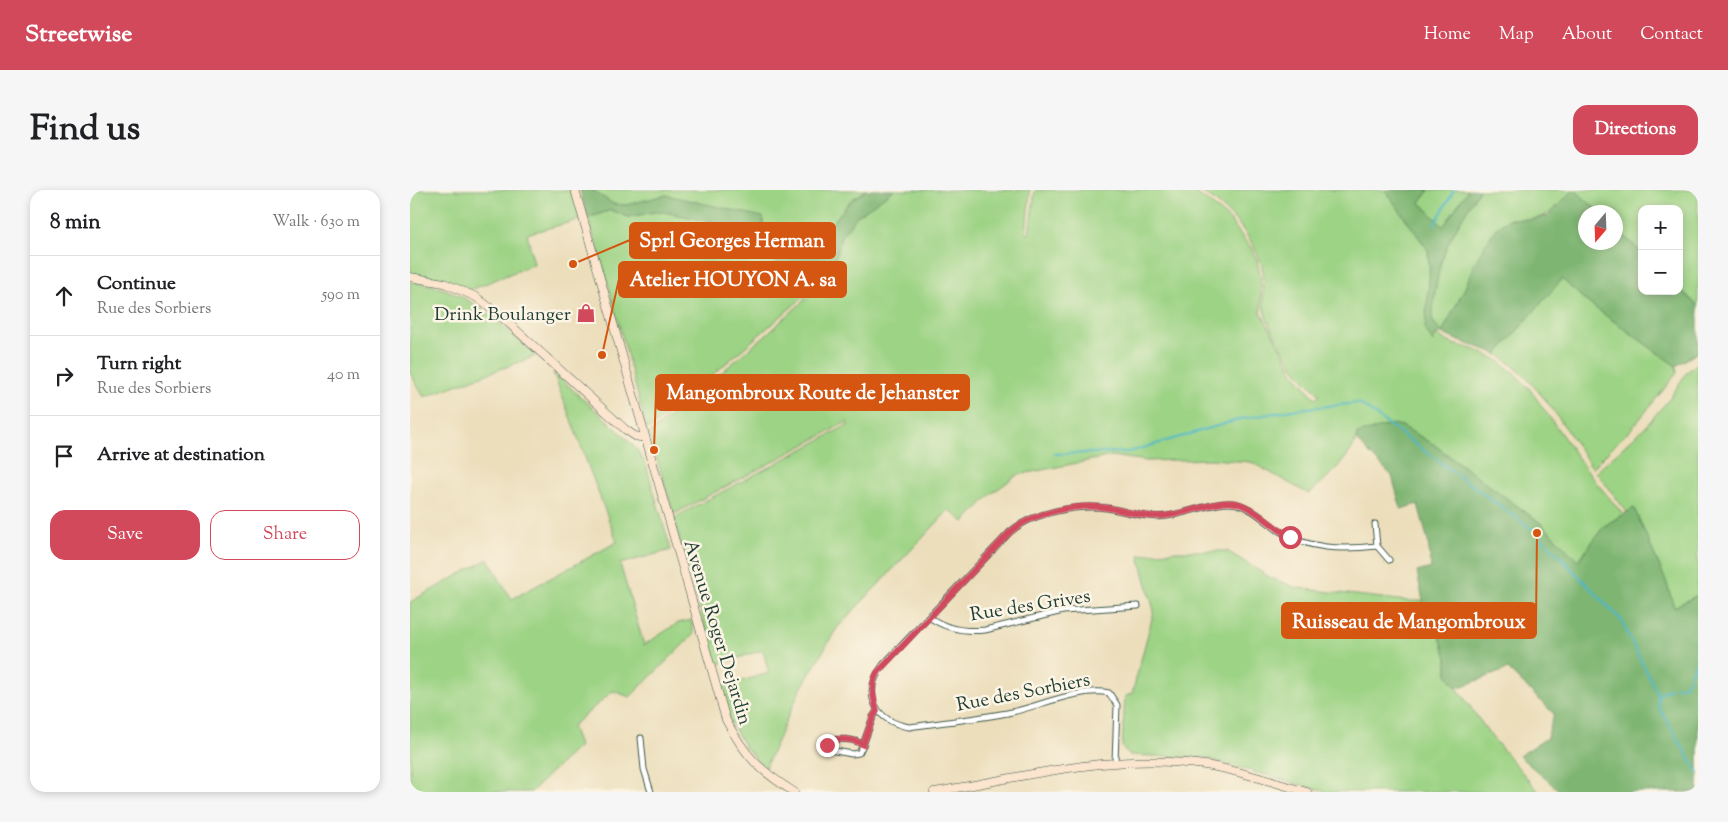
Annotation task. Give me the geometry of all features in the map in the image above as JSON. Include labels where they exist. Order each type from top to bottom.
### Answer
[{"type":"main road","name":"Avenue Roger Dejardin","points":[[576,190],[726,720],[736,739],[762,771],[794,792]]},
{"type":"main road","points":[[410,277],[444,283],[476,297],[498,314],[626,430],[635,436],[645,438]]},
{"type":"main road","points":[[934,792],[1069,767],[1115,762],[1162,762],[1218,768],[1307,792]]},
{"type":"street","points":[[863,745],[858,741],[839,739],[829,740],[827,745],[830,750],[852,754],[858,753],[863,745],[877,711],[872,693],[877,673],[1016,526],[1036,517],[1074,508],[1106,508],[1151,517],[1167,516],[1220,504],[1235,503],[1244,506],[1280,532],[1319,547],[1377,546]]},
{"type":"street","points":[[1375,524],[1377,546],[1389,560]]},
{"type":"street","name":"Rue des Grives","points":[[929,617],[940,624],[974,631],[1063,611],[1138,606]]},
{"type":"street","name":"Rue des Sorbiers","points":[[877,711],[896,724],[909,726],[1012,712],[1100,691],[1109,693],[1117,705],[1115,762]]},
{"type":"street","points":[[641,738],[644,769],[651,792]]},
{"type":"green space","points":[[410,190],[573,190],[582,219],[527,234],[534,264],[470,290],[443,279],[410,274]]},
{"type":"green space","points":[[580,190],[592,190],[613,204],[626,205],[666,195],[763,217],[764,230],[787,252],[809,252],[851,200],[867,190],[894,190],[857,216],[841,236],[832,273],[784,266],[755,250],[741,234],[739,228],[660,211],[628,217],[611,210],[588,218]]},
{"type":"green space","points":[[592,190],[867,190],[851,200],[809,252],[787,252],[764,230],[666,195],[626,205],[613,204]]},
{"type":"green space","points":[[894,190],[1030,190],[1026,234],[1029,234],[1035,190],[1189,190],[1205,199],[1229,219],[1251,248],[1261,277],[1261,313],[1295,375],[1315,398],[1320,395],[1296,370],[1269,323],[1263,304],[1263,271],[1254,247],[1229,213],[1208,196],[1197,190],[1385,190],[1428,250],[1433,341],[1436,335],[1453,344],[1473,349],[1496,359],[1514,373],[1529,388],[1590,475],[1623,514],[1604,526],[1578,562],[1543,525],[1433,444],[1402,426],[1357,434],[1356,442],[1346,458],[1309,494],[1251,462],[1210,459],[1147,461],[1112,456],[1017,475],[991,494],[964,522],[949,510],[837,628],[800,690],[765,768],[745,747],[729,719],[721,687],[769,673],[763,650],[716,665],[674,520],[677,516],[848,425],[847,422],[674,514],[649,434],[769,332],[831,276],[841,236],[858,214]]},
{"type":"green space","points":[[1385,190],[1429,190],[1420,202],[1443,227],[1468,190],[1479,190],[1444,252],[1436,283],[1432,320],[1442,333],[1436,335],[1433,342],[1425,329],[1430,267],[1428,250]]},
{"type":"green space","points":[[1429,190],[1468,190],[1443,227],[1420,202]]},
{"type":"green space","points":[[1479,190],[1573,190],[1558,206],[1546,215],[1532,219],[1509,219],[1474,264],[1466,286],[1442,333],[1432,320],[1436,283],[1441,262],[1453,234]]},
{"type":"green space","points":[[1573,190],[1591,205],[1578,205],[1578,250],[1623,250],[1623,235],[1638,249],[1638,295],[1683,295],[1683,292],[1698,306],[1698,352],[1676,366],[1587,302],[1562,279],[1497,354],[1442,333],[1466,286],[1474,264],[1495,229],[1509,219],[1532,220],[1548,216]]},
{"type":"green space","points":[[1575,190],[1698,190],[1698,306],[1683,292],[1683,205],[1638,205],[1638,249],[1623,235],[1623,205],[1591,205]]},
{"type":"green space","points":[[611,210],[628,217],[660,211],[739,228],[741,234],[784,266],[826,272],[823,280],[652,427],[647,429],[601,258],[588,218]]},
{"type":"green space","points":[[1562,279],[1587,302],[1676,366],[1677,373],[1634,426],[1592,468],[1561,421],[1538,391],[1512,364],[1497,354]]},
{"type":"green space","points":[[410,282],[447,290],[479,307],[536,356],[424,397],[410,373]]},
{"type":"green space","points":[[1698,363],[1698,595],[1674,607],[1666,581],[1634,508],[1627,512],[1596,472],[1646,426],[1670,398],[1687,372]]},
{"type":"green space","points":[[553,372],[623,435],[637,450],[646,465],[671,550],[620,564],[644,645],[678,623],[691,620],[694,634],[630,697],[613,691],[572,726],[579,746],[531,792],[410,792],[410,602],[488,559],[512,599],[617,542]]},
{"type":"green space","points":[[1393,424],[1402,426],[1433,444],[1543,525],[1578,561],[1604,526],[1634,508],[1666,581],[1674,607],[1698,595],[1698,792],[1561,792],[1519,756],[1547,738],[1554,714],[1508,669],[1457,688],[1447,674],[1447,658],[1434,619],[1423,601],[1417,572],[1431,568],[1428,541],[1418,504],[1401,509],[1392,476],[1357,441],[1357,434]]},
{"type":"green space","points":[[1176,551],[1227,551],[1271,578],[1297,588],[1407,601],[1423,601],[1434,619],[1447,658],[1447,674],[1491,736],[1539,792],[1326,792],[1205,758],[1129,755],[1122,747],[1125,696],[1132,694],[1154,611],[1139,555]]},
{"type":"waterway","points":[[1435,224],[1454,190]]},
{"type":"waterway","points":[[1055,454],[1129,452],[1241,419],[1298,409],[1359,403],[1537,533],[1621,620],[1658,695],[1658,706],[1698,773]]},
{"type":"waterway","points":[[1676,687],[1685,685],[1698,658]]},
{"type":"waterway","points":[[1658,695],[1671,688]]},
{"type":"place","name":"Sprl Georges Herman","points":[[573,264]]},
{"type":"place","name":"Drink Boulanger","points":[[586,313]]},
{"type":"place","name":"Atelier HOUYON A. sa","points":[[602,355]]},
{"type":"place","name":"Mangombroux Route de Jehanster","points":[[654,450]]},
{"type":"place","name":"Ruisseau de Mangombroux","points":[[1537,533]]},
{"type":"route","points":[[827,745],[829,740],[839,739],[858,741],[863,745],[877,711],[872,693],[877,673],[1010,532],[1016,526],[1028,520],[1074,508],[1106,508],[1151,517],[1167,516],[1220,504],[1235,503],[1244,506],[1290,537]]}]
